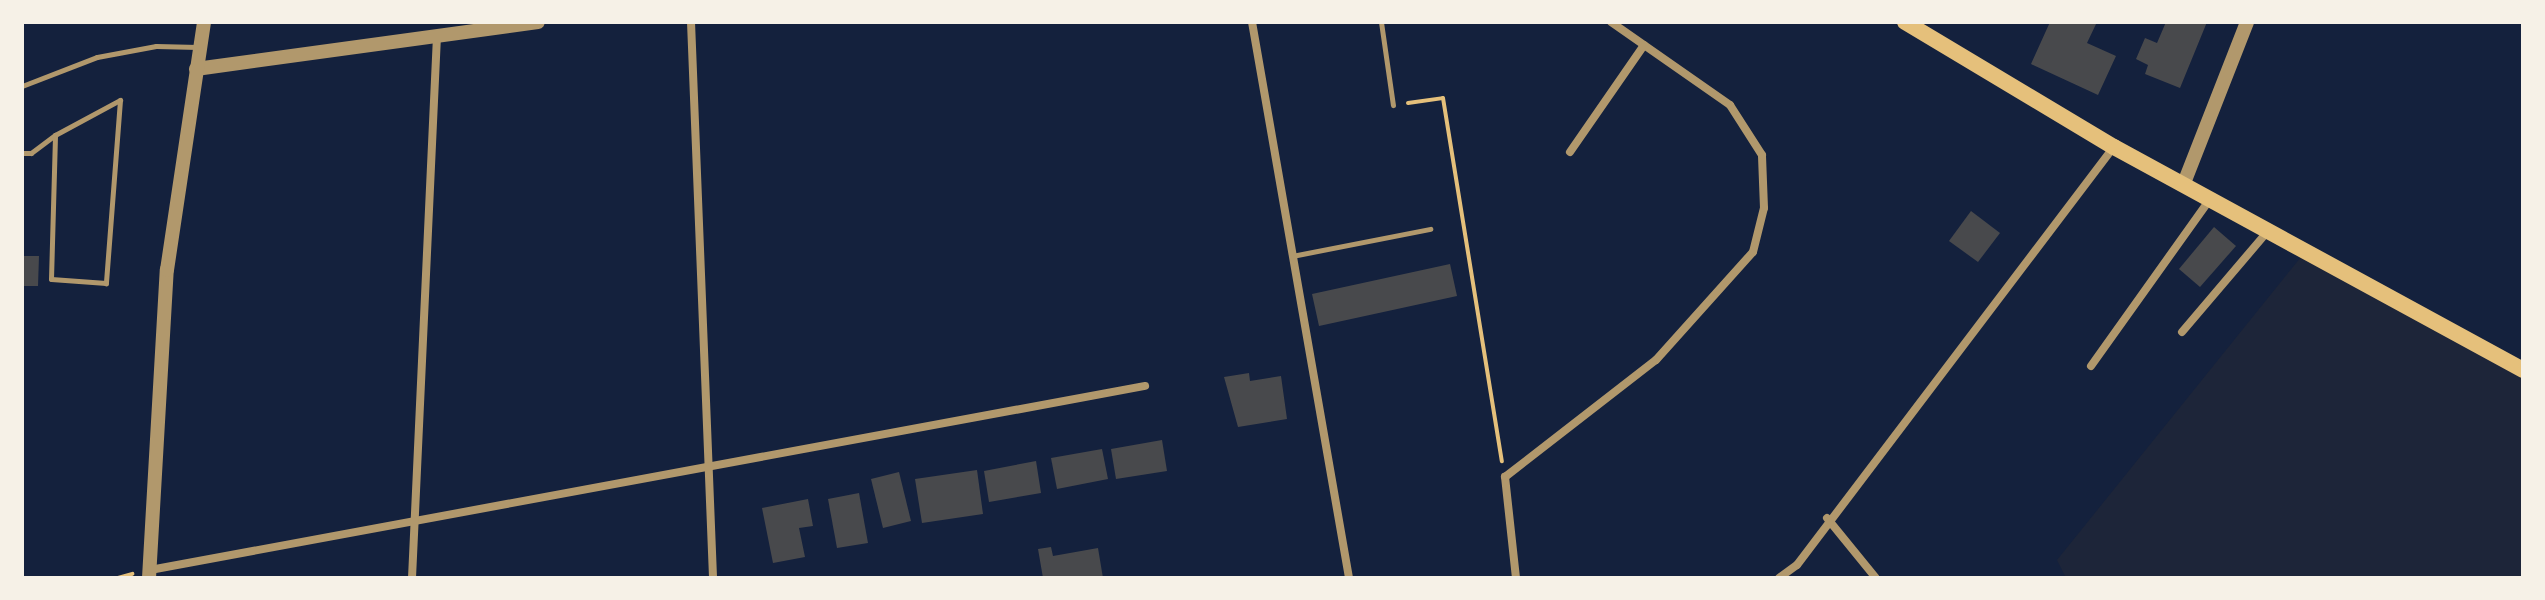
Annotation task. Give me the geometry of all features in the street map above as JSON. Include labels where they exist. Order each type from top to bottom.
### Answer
[{"type":"main road","points":[[1905,22],[2114,147],[2523,370]]},
{"type":"street","points":[[204,22],[167,270],[150,574],[1145,386]]},
{"type":"street","points":[[196,69],[438,32],[538,22]]},
{"type":"street","points":[[691,22],[713,578]]},
{"type":"street","points":[[1252,22],[1349,578]]},
{"type":"street","points":[[1516,578],[1505,477],[1656,360],[1753,252],[1764,208],[1762,155],[1730,105],[1611,22]]},
{"type":"street","points":[[2184,183],[2242,25]]},
{"type":"street","points":[[412,578],[438,32]]},
{"type":"street","points":[[1570,152],[1644,45]]},
{"type":"street","points":[[1779,578],[1797,565],[1827,518],[2114,147]]},
{"type":"street","points":[[2091,366],[2210,199]]},
{"type":"street","points":[[2182,332],[2267,232]]},
{"type":"street","points":[[1827,518],[1876,578]]},
{"type":"lane","points":[[1381,22],[1393,105]]},
{"type":"lane","points":[[22,86],[97,57],[156,46],[199,48]]},
{"type":"lane","points":[[22,153],[55,135],[120,100],[106,283],[51,279],[55,135]]},
{"type":"lane","points":[[1291,256],[1430,229]]},
{"type":"path","points":[[1393,105],[1443,98],[1505,477]]},
{"type":"shaded area","points":[[2305,252],[2523,370],[2523,578],[2066,578],[2057,560]]},
{"type":"building","points":[[2050,22],[2097,22],[2087,43],[2116,56],[2098,95],[2031,64]]},
{"type":"building","points":[[2166,22],[2207,22],[2180,88],[2145,74],[2148,65],[2136,59],[2145,38],[2157,43]]},
{"type":"building","points":[[1971,211],[2000,233],[1978,262],[1949,241]]},
{"type":"building","points":[[2214,227],[2236,246],[2200,287],[2179,269]]},
{"type":"building","points":[[22,256],[39,256],[38,286],[22,286]]},
{"type":"building","points":[[1450,264],[1457,296],[1319,326],[1312,294]]},
{"type":"building","points":[[1249,373],[1250,381],[1281,376],[1287,419],[1238,427],[1224,377]]},
{"type":"building","points":[[1162,440],[1167,471],[1116,479],[1111,449]]},
{"type":"building","points":[[1102,449],[1108,479],[1057,489],[1051,458]]},
{"type":"building","points":[[1036,461],[1041,493],[989,502],[984,471]]},
{"type":"building","points":[[977,470],[983,514],[922,523],[915,479]]},
{"type":"building","points":[[899,472],[911,521],[883,528],[871,479]]},
{"type":"building","points":[[859,493],[868,543],[837,548],[828,499]]},
{"type":"building","points":[[808,499],[813,526],[799,528],[805,557],[773,563],[762,508]]},
{"type":"building","points":[[1051,547],[1053,556],[1098,548],[1103,578],[1043,578],[1038,549]]}]
